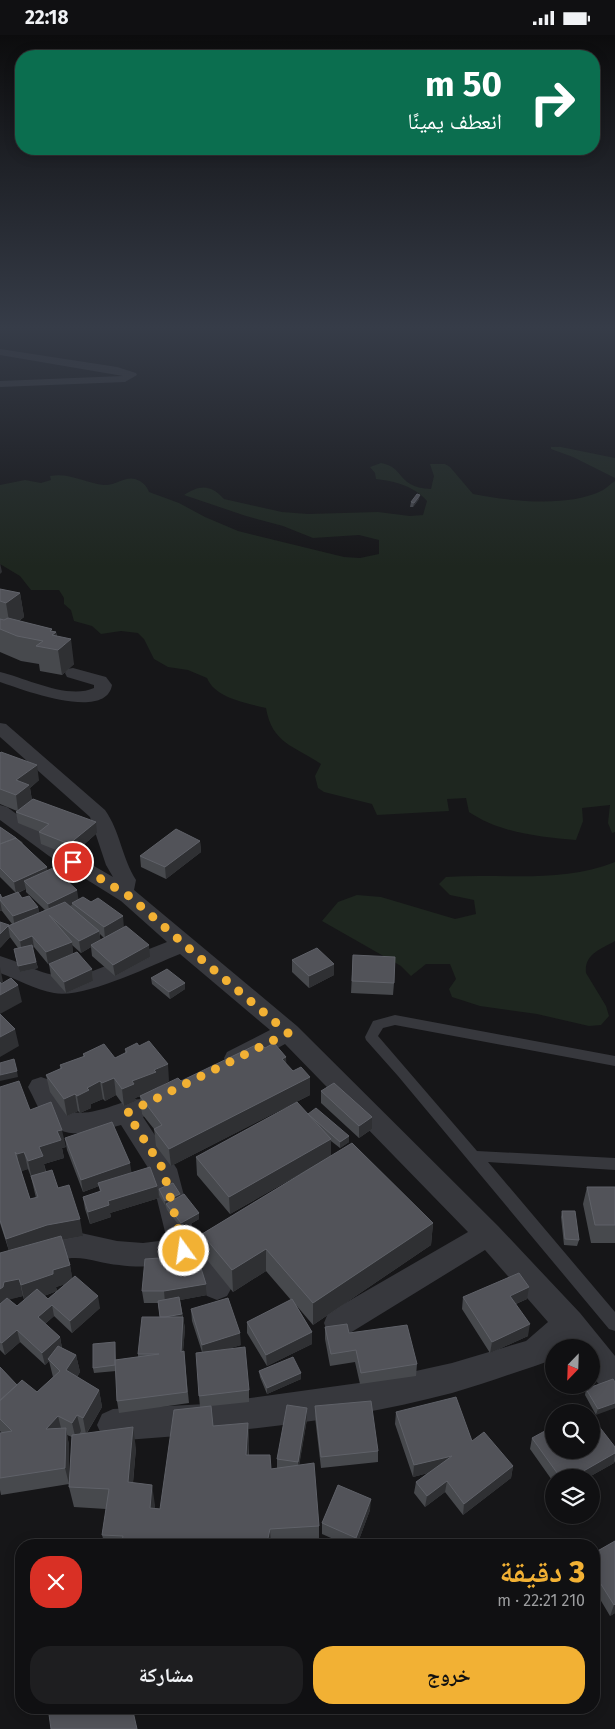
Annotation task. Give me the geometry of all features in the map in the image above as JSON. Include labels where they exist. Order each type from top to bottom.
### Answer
[{"type":"street","points":[[0,677],[74,698],[92,697],[102,691],[103,685],[100,681],[73,673]]},
{"type":"street","points":[[0,728],[98,814],[103,823],[116,865],[125,881],[123,891]]},
{"type":"street","points":[[0,811],[56,852],[123,891],[288,1033],[488,1234],[582,1339]]},
{"type":"street","points":[[0,963],[54,985],[69,986],[84,983],[184,944]]},
{"type":"street","points":[[218,1067],[288,1033]]},
{"type":"street","points":[[41,1087],[59,1117],[70,1122],[94,1122],[127,1113],[159,1096]]},
{"type":"street","points":[[127,1113],[163,1169],[184,1251],[217,1287]]},
{"type":"street","points":[[339,1323],[488,1234]]},
{"type":"street","points":[[12,1261],[57,1247],[81,1245],[109,1252],[143,1255],[184,1251]]},
{"type":"street","points":[[113,1425],[206,1419],[366,1397],[452,1379],[535,1352],[569,1323]]},
{"type":"street","points":[[600,1361],[615,1379]]},
{"type":"lane","points":[[615,1061],[395,1020],[378,1025],[371,1037],[404,1071],[615,1325]]},
{"type":"lane","points":[[474,1156],[615,1164]]},
{"type":"shaded area","points":[[551,447],[561,447],[615,458],[615,478],[573,457],[551,449]]},
{"type":"shaded area","points":[[381,463],[389,465],[412,485],[431,489],[434,476],[430,464],[445,464],[450,467],[473,494],[521,501],[557,501],[589,496],[603,490],[615,481],[615,832],[612,833],[608,823],[610,805],[582,808],[583,821],[576,840],[521,833],[494,825],[469,812],[466,798],[447,799],[449,811],[377,815],[372,804],[324,792],[318,788],[315,776],[321,764],[279,737],[273,729],[266,708],[232,699],[211,685],[207,678],[188,670],[168,667],[154,659],[144,639],[138,633],[121,631],[101,634],[92,626],[74,621],[71,610],[64,604],[64,598],[59,590],[31,590],[20,576],[0,564],[0,485],[25,480],[41,483],[51,480],[50,476],[57,475],[104,485],[131,478],[144,484],[149,492],[179,503],[205,517],[238,531],[344,557],[360,558],[379,554],[379,540],[359,535],[313,538],[283,526],[246,516],[184,495],[195,489],[205,488],[214,491],[224,499],[282,512],[308,514],[378,512],[410,516],[423,515],[427,501],[422,496],[404,485],[376,479],[375,473],[370,467]]},
{"type":"shaded area","points":[[615,862],[615,941],[594,953],[586,966],[586,973],[606,1006],[609,1016],[601,1025],[589,1026],[537,1014],[480,1006],[452,997],[449,989],[456,979],[450,964],[426,964],[411,976],[401,966],[322,921],[338,902],[357,895],[381,897],[455,919],[476,914],[474,900],[450,895],[439,884],[446,877],[552,875],[594,869]]},
{"type":"building","points":[[417,494],[420,495],[414,503],[411,502]]},
{"type":"building","points":[[0,589],[20,593],[6,603],[0,601]]},
{"type":"building","points":[[8,618],[52,629],[50,631],[56,632],[52,635],[71,639],[58,650],[36,646],[43,641],[17,636],[0,629],[0,619]]},
{"type":"building","points":[[1,752],[37,765],[16,780],[29,785],[16,795],[0,789]]},
{"type":"building","points":[[33,799],[96,822],[69,844],[39,832],[49,824],[16,812]]},
{"type":"building","points":[[0,827],[16,838],[0,844]]},
{"type":"building","points":[[176,829],[200,841],[165,867],[140,856]]},
{"type":"building","points":[[16,838],[47,867],[14,882],[0,868],[0,844]]},
{"type":"building","points":[[53,868],[77,890],[48,904],[24,881]]},
{"type":"building","points":[[18,892],[22,898],[29,896],[38,907],[13,916],[0,900],[0,894],[2,898]]},
{"type":"building","points":[[83,897],[91,902],[98,898],[123,916],[104,927],[72,903]]},
{"type":"building","points":[[65,902],[99,931],[79,941],[49,915],[72,942],[46,952],[32,936],[20,941],[8,926]]},
{"type":"building","points":[[0,922],[9,925],[0,934]]},
{"type":"building","points":[[126,926],[149,945],[113,965],[91,945]]},
{"type":"building","points":[[32,945],[36,962],[18,966],[14,949]]},
{"type":"building","points":[[317,948],[334,964],[309,976],[292,960]]},
{"type":"building","points":[[77,952],[92,969],[64,982],[49,964]]},
{"type":"building","points":[[353,955],[395,957],[394,983],[352,981]]},
{"type":"building","points":[[167,969],[185,983],[169,992],[151,978]]},
{"type":"building","points":[[11,978],[18,985],[0,995],[0,982],[1,984]]},
{"type":"building","points":[[0,1014],[15,1029],[0,1037]]},
{"type":"building","points":[[149,1041],[168,1064],[154,1070],[156,1072],[132,1081],[134,1084],[122,1089],[114,1078],[102,1083],[100,1081],[87,1088],[89,1090],[77,1096],[75,1094],[64,1099],[46,1075],[62,1068],[60,1065],[85,1056],[83,1054],[104,1044],[115,1058],[127,1052],[125,1049],[137,1043],[139,1046]]},
{"type":"building","points":[[260,1043],[265,1048],[274,1043],[286,1057],[282,1059],[293,1071],[301,1067],[310,1077],[169,1149],[154,1129],[162,1125],[140,1096],[178,1078],[181,1081]]},
{"type":"building","points":[[14,1059],[17,1071],[0,1075],[0,1063]]},
{"type":"building","points":[[19,1081],[30,1110],[51,1102],[62,1130],[57,1131],[61,1140],[39,1147],[43,1156],[28,1161],[24,1152],[17,1154],[15,1152],[30,1199],[38,1197],[31,1176],[52,1170],[58,1188],[69,1185],[80,1219],[47,1225],[6,1239],[0,1220],[0,1087]]},
{"type":"building","points":[[334,1083],[372,1117],[359,1126],[321,1091]]},
{"type":"building","points":[[297,1102],[331,1139],[229,1197],[196,1157]]},
{"type":"building","points":[[316,1108],[349,1136],[340,1142],[308,1114]]},
{"type":"building","points":[[112,1122],[130,1163],[81,1180],[65,1138]]},
{"type":"building","points":[[352,1143],[433,1223],[313,1303],[266,1249],[232,1270],[202,1234]]},
{"type":"building","points":[[150,1167],[157,1186],[108,1201],[109,1205],[88,1212],[83,1197],[101,1191],[98,1183]]},
{"type":"building","points":[[173,1183],[180,1194],[165,1201],[159,1189]]},
{"type":"building","points":[[587,1187],[615,1187],[615,1225],[595,1225]]},
{"type":"building","points":[[184,1194],[199,1213],[181,1223],[166,1204]]},
{"type":"building","points":[[562,1211],[575,1211],[579,1240],[565,1239]]},
{"type":"building","points":[[61,1236],[70,1265],[53,1270],[53,1274],[21,1285],[19,1279],[4,1282],[3,1287],[0,1289],[0,1253]]},
{"type":"building","points":[[179,1256],[193,1256],[195,1266],[200,1265],[206,1284],[164,1291],[142,1291],[145,1259],[160,1258],[160,1264],[167,1264],[165,1268],[177,1268]]},
{"type":"building","points":[[519,1273],[529,1287],[510,1296],[530,1324],[492,1342],[463,1297]]},
{"type":"building","points":[[75,1276],[98,1296],[70,1321],[52,1305],[38,1317],[60,1337],[42,1353],[17,1330],[2,1343],[0,1342],[0,1304],[7,1298],[17,1306],[37,1289],[48,1299]]},
{"type":"building","points":[[179,1297],[182,1314],[160,1317],[158,1301]]},
{"type":"building","points":[[228,1298],[240,1333],[202,1345],[191,1309]]},
{"type":"building","points":[[292,1299],[312,1332],[266,1355],[247,1322]]},
{"type":"building","points":[[142,1317],[183,1317],[181,1352],[184,1351],[187,1392],[117,1401],[115,1360],[159,1354],[138,1354]]},
{"type":"building","points":[[347,1324],[349,1333],[407,1325],[417,1364],[361,1373],[356,1350],[331,1354],[325,1327]]},
{"type":"building","points":[[115,1342],[115,1365],[93,1368],[93,1344]]},
{"type":"building","points":[[58,1346],[76,1355],[66,1370],[99,1390],[83,1418],[77,1415],[72,1423],[58,1416],[46,1429],[66,1428],[65,1468],[0,1478],[0,1433],[12,1431],[0,1419],[0,1401],[22,1380],[37,1392],[60,1371],[48,1359]]},
{"type":"building","points":[[245,1347],[249,1390],[199,1396],[196,1353]]},
{"type":"building","points":[[293,1357],[301,1373],[267,1388],[259,1371]]},
{"type":"building","points":[[0,1367],[17,1385],[0,1400]]},
{"type":"building","points":[[613,1379],[615,1382],[615,1403],[600,1408],[600,1404],[595,1404],[589,1394],[600,1394],[600,1384]]},
{"type":"building","points":[[456,1397],[472,1441],[484,1432],[513,1466],[464,1504],[447,1481],[427,1496],[416,1482],[452,1456],[414,1465],[396,1412]]},
{"type":"building","points":[[371,1401],[378,1451],[321,1457],[315,1406]]},
{"type":"building","points":[[287,1405],[307,1408],[298,1462],[277,1459]]},
{"type":"building","points":[[211,1406],[213,1426],[248,1423],[246,1455],[270,1455],[271,1469],[314,1463],[319,1526],[270,1529],[268,1539],[122,1539],[123,1536],[102,1535],[109,1489],[69,1487],[72,1435],[133,1427],[128,1482],[152,1485],[150,1508],[160,1509],[174,1410]]},
{"type":"building","points":[[600,1428],[615,1447],[615,1453],[587,1469],[554,1469],[547,1459],[600,1459]]},
{"type":"building","points":[[545,1431],[545,1456],[532,1438]]},
{"type":"building","points":[[338,1485],[371,1499],[356,1538],[322,1523]]},
{"type":"building","points":[[615,1541],[614,1605],[600,1583],[600,1550]]},
{"type":"building","points":[[49,1714],[134,1714],[137,1729],[51,1729]]},
{"type":"route","points":[[73,862],[129,896],[288,1033],[127,1113],[163,1169],[184,1251]]}]
